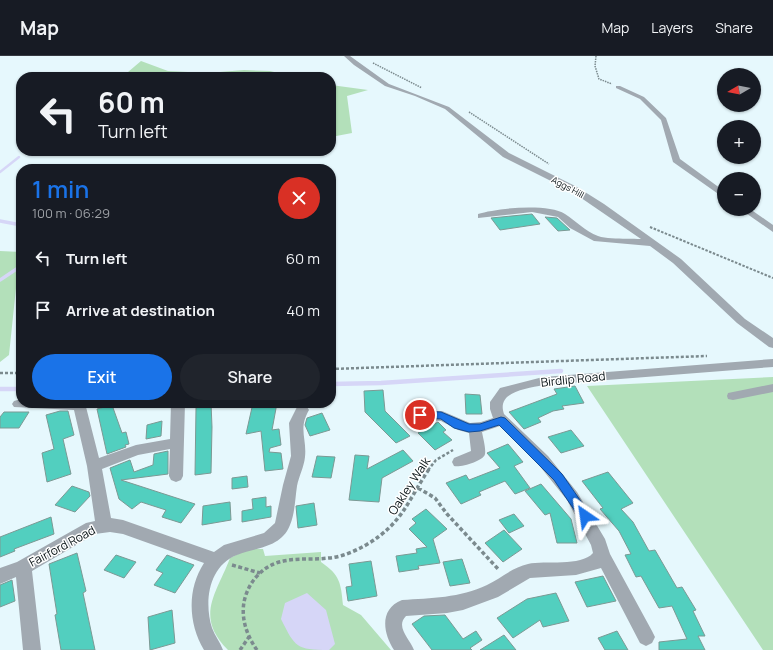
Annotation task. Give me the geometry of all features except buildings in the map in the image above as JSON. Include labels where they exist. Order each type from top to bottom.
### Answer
[{"type":"street","name":"Aggs Hill","points":[[347,56],[356,64],[388,85],[427,99],[455,113],[497,149],[587,197],[677,261],[741,321],[773,344]]},
{"type":"street","points":[[618,86],[642,98],[664,119],[676,160],[717,190]]},
{"type":"street","points":[[481,216],[532,209],[561,215],[574,226],[597,239],[652,243]]},
{"type":"street","points":[[754,216],[773,229]]},
{"type":"street","name":"Birdlip Road","points":[[501,420],[495,408],[501,394],[506,391],[543,381],[773,363]]},
{"type":"street","points":[[732,396],[773,388]]},
{"type":"street","points":[[81,408],[94,466],[104,525]]},
{"type":"street","points":[[176,476],[178,408]]},
{"type":"street","points":[[214,650],[206,637],[202,625],[199,603],[204,581],[216,560],[237,546],[270,539],[282,526],[290,485],[298,458],[299,445],[294,431],[295,420],[302,410]]},
{"type":"street","points":[[420,415],[441,416],[458,425],[475,428],[501,420],[543,460],[572,496],[599,544],[602,555],[646,637]]},
{"type":"street","points":[[459,462],[478,454],[475,428]]},
{"type":"street","points":[[94,466],[136,450],[177,443]]},
{"type":"street","name":"Fairford Road","points":[[0,576],[22,567],[92,528],[104,525],[133,530],[216,560]]},
{"type":"street","points":[[405,650],[393,630],[392,624],[396,613],[402,608],[447,605],[463,602],[478,597],[524,573],[536,569],[576,568],[600,560],[602,555]]},
{"type":"street","points":[[22,567],[32,650]]},
{"type":"path","points":[[596,56],[595,66],[599,79],[618,86]]},
{"type":"path","points":[[371,62],[427,90]]},
{"type":"path","points":[[469,112],[555,168]]},
{"type":"path","points":[[648,226],[773,278]]},
{"type":"path","points":[[336,369],[713,356]]},
{"type":"path","points":[[0,373],[16,373]]},
{"type":"path","name":"Oakley Walk","points":[[257,650],[249,637],[245,626],[244,603],[251,583],[260,573],[281,561],[330,558],[366,545],[394,525],[432,464],[441,455],[455,449],[477,446]]},
{"type":"path","points":[[418,488],[435,498],[509,581]]},
{"type":"path","points":[[216,560],[260,573]]},
{"type":"path","points":[[240,650],[249,637]]},
{"type":"green space","points":[[141,61],[168,71],[188,72],[128,72]]},
{"type":"green space","points":[[244,70],[274,72],[220,72]]},
{"type":"green space","points":[[336,86],[368,90],[347,96],[352,133],[336,136]]},
{"type":"green space","points":[[0,251],[16,252],[16,288],[9,355],[0,362]]},
{"type":"green space","points":[[773,377],[773,650],[763,650],[587,386]]},
{"type":"green space","points":[[248,549],[263,549],[265,556],[321,552],[321,562],[332,571],[338,580],[343,605],[361,615],[391,650],[228,650],[218,638],[212,626],[210,615],[211,604],[230,558]]},
{"type":"water","points":[[307,593],[326,610],[335,644],[329,650],[303,648],[298,645],[290,636],[281,619],[285,603]]},
{"type":"waterway","points":[[0,172],[19,157]]},
{"type":"waterway","points":[[0,221],[16,224]]},
{"type":"waterway","points":[[0,280],[16,269]]},
{"type":"waterway","points":[[336,384],[381,383],[561,371]]},
{"type":"waterway","points":[[0,389],[16,389]]},
{"type":"route","points":[[420,415],[441,416],[458,425],[469,428],[480,428],[501,420],[543,460],[558,477],[585,516]]}]
